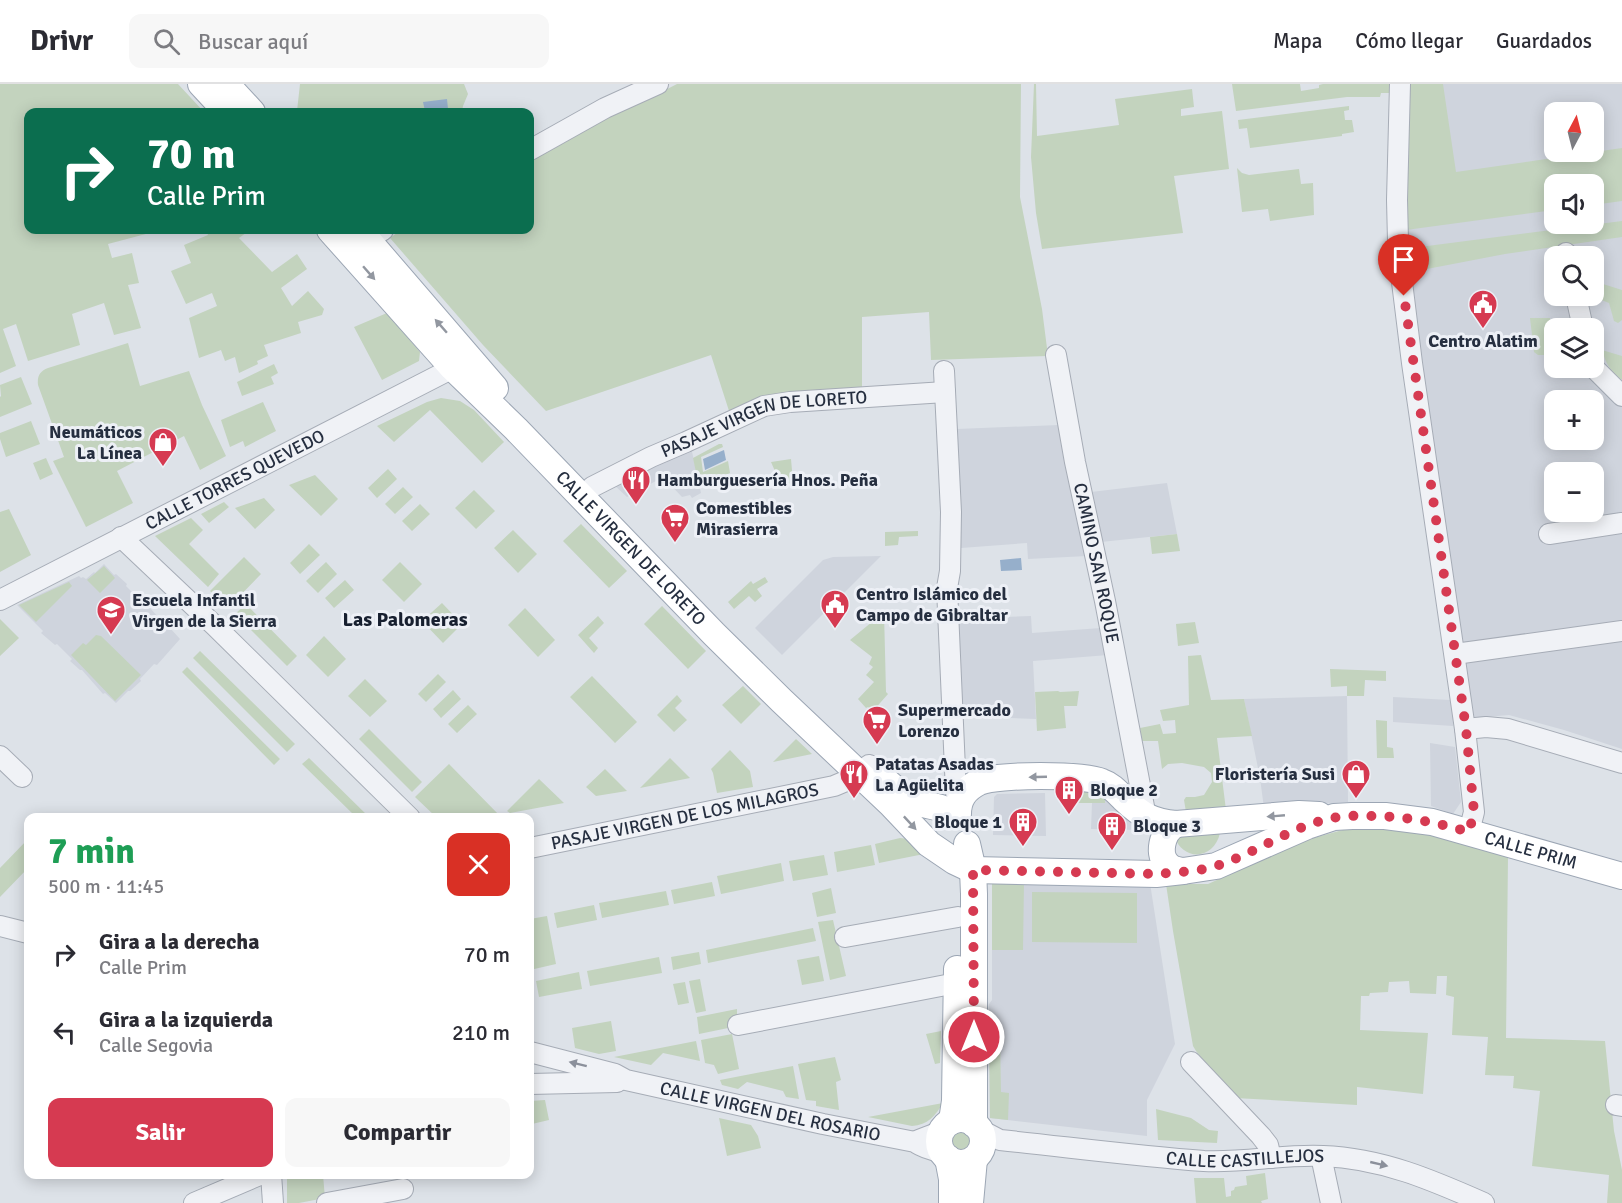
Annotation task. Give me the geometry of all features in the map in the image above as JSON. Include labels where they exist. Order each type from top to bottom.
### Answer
[{"type":"main road","points":[[201,84],[223,108]]},
{"type":"main road","points":[[226,84],[248,108]]},
{"type":"main road","name":"CALLE VIRGEN DE LORETO","points":[[334,234],[460,362],[516,429],[723,642],[954,852]]},
{"type":"main road","name":"CALLE VIRGEN DE LORETO","points":[[371,234],[460,362],[508,402],[805,706],[864,770],[908,799],[919,803],[945,809],[962,798]]},
{"type":"main road","name":"CALLE PRIM","points":[[962,798],[1000,778],[1074,777],[1092,779],[1110,786],[1146,817],[1162,823],[1212,822],[1299,814],[1409,818],[1469,832],[1622,876]]},
{"type":"main road","points":[[952,1203],[952,1179],[966,1140],[955,1101],[958,916],[954,852],[940,835],[940,830],[943,820],[962,798]]},
{"type":"main road","name":"CALLE PRIM","points":[[954,852],[1156,874],[1214,867],[1307,825],[1334,817]]},
{"type":"main road","points":[[1212,822],[1227,825],[1234,835],[1229,853],[1214,867]]},
{"type":"main road","points":[[1176,824],[1166,834],[1162,855],[1168,866],[1182,871]]},
{"type":"main road","points":[[954,852],[970,1203]]},
{"type":"street","points":[[534,148],[605,108],[658,84]]},
{"type":"street","points":[[1400,84],[1397,200],[1401,274],[1466,729],[1474,812],[1469,832]]},
{"type":"street","name":"CAMINO SAN ROQUE","points":[[1056,355],[1146,817]]},
{"type":"street","name":"CALLE TORRES QUEVEDO","points":[[0,600],[460,362]]},
{"type":"street","points":[[944,371],[951,524],[950,571],[947,588],[962,798]]},
{"type":"street","points":[[1604,378],[1622,396]]},
{"type":"street","name":"PASAJE VIRGEN DE LORETO","points":[[592,487],[651,457],[764,406],[790,402],[945,392]]},
{"type":"street","points":[[1550,534],[1622,523]]},
{"type":"street","points":[[121,537],[224,634],[405,813]]},
{"type":"street","points":[[1455,654],[1622,631]]},
{"type":"street","points":[[1466,729],[1486,727],[1508,729],[1622,763]]},
{"type":"street","points":[[0,756],[22,777]]},
{"type":"street","name":"PASAJE VIRGEN DE LOS MILAGROS","points":[[534,847],[834,786],[844,783],[864,770]]},
{"type":"street","points":[[1092,779],[1123,777],[1136,771]]},
{"type":"street","points":[[845,937],[958,916]]},
{"type":"street","points":[[0,926],[24,932]]},
{"type":"street","points":[[738,1025],[946,985],[957,986]]},
{"type":"street","name":"CALLE VIRGEN DEL ROSARIO","points":[[534,1053],[615,1074],[626,1080],[915,1142],[936,1150],[966,1140]]},
{"type":"street","points":[[1191,1062],[1261,1136],[1268,1145],[1271,1158]]},
{"type":"street","name":"CALLE VIRGEN DEL ROSARIO","points":[[534,1084],[626,1080]]},
{"type":"street","name":"CALLE CASTILLEJOS","points":[[966,1140],[1206,1161],[1321,1156],[1357,1160],[1410,1172],[1484,1203]]},
{"type":"street","points":[[1321,1156],[1331,1203]]},
{"type":"street","points":[[194,1203],[250,1179]]},
{"type":"street","points":[[271,1179],[273,1203]]},
{"type":"street","points":[[327,1203],[403,1189]]},
{"type":"shaded area","points":[[1405,84],[1622,84],[1622,749],[1509,715],[1453,720],[1453,726],[1393,722],[1393,697],[1450,700],[1406,230],[1408,211]]},
{"type":"shaded area","points":[[1059,425],[1087,556],[1028,559],[1027,543],[961,548],[957,429]]},
{"type":"shaded area","points":[[691,447],[701,493],[692,498],[690,495],[682,497],[663,477],[627,497],[613,484]]},
{"type":"shaded area","points":[[1167,483],[1177,534],[1101,542],[1091,492]]},
{"type":"shaded area","points":[[881,556],[782,655],[755,628],[823,560],[833,557]]},
{"type":"shaded area","name":"Escuela Infantil Virgen de la Sierra","points":[[104,564],[127,584],[126,586],[137,597],[139,596],[180,639],[157,665],[154,664],[140,679],[141,681],[116,703],[105,693],[103,694],[82,670],[70,661],[72,659],[57,644],[55,645],[41,633],[43,631],[17,605],[79,576],[86,579]]},
{"type":"shaded area","points":[[1031,616],[1032,633],[1101,628],[1108,655],[1033,661],[1036,719],[959,716],[955,619]]},
{"type":"shaded area","points":[[1347,696],[1348,802],[1264,808],[1244,699]]},
{"type":"shaded area","points":[[1430,743],[1455,747],[1461,802],[1453,814],[1431,806]]},
{"type":"shaded area","points":[[1045,793],[1046,836],[993,835],[994,797],[997,794]]},
{"type":"shaded area","points":[[1105,795],[1138,830],[1091,829],[1092,803],[1105,803]]},
{"type":"shaded area","points":[[992,882],[1150,883],[1175,1044],[1147,1100],[1147,1136],[990,1118],[989,1004],[992,1000]]},
{"type":"green space","points":[[0,84],[178,84],[200,108],[24,108],[24,234],[146,234],[108,244],[112,258],[132,253],[139,283],[128,285],[141,328],[114,335],[104,303],[72,314],[80,345],[28,361],[16,324],[3,329],[16,366],[0,373]]},
{"type":"green space","points":[[300,84],[464,84],[468,94],[463,108],[297,108]]},
{"type":"green space","points":[[677,84],[1021,84],[1020,197],[1042,309],[1048,356],[931,360],[929,312],[862,317],[862,390],[730,414],[711,355],[546,411],[483,345],[390,238],[396,234],[534,234],[534,159],[585,128]]},
{"type":"green space","points":[[1034,84],[1036,84],[1037,136],[1119,125],[1115,99],[1192,89],[1194,107],[1181,109],[1181,116],[1222,111],[1229,169],[1174,176],[1183,233],[1042,249],[1031,157]]},
{"type":"green space","points":[[1232,84],[1300,84],[1301,91],[1319,88],[1319,85],[1323,84],[1394,84],[1394,93],[1381,93],[1380,97],[1347,97],[1236,111]]},
{"type":"green space","points":[[1405,84],[1443,84],[1456,172],[1544,159],[1544,162],[1604,162],[1604,151],[1622,148],[1622,201],[1604,203],[1604,174],[1544,174],[1544,211],[1406,230],[1408,211]]},
{"type":"green space","points":[[1349,106],[1349,110],[1344,111],[1345,120],[1352,120],[1354,132],[1342,134],[1342,136],[1250,148],[1247,128],[1239,129],[1238,120]]},
{"type":"green space","points":[[1237,168],[1249,175],[1299,169],[1301,184],[1313,183],[1314,215],[1270,221],[1268,209],[1242,212]]},
{"type":"green space","points":[[1622,221],[1622,237],[1560,246],[1544,246],[1544,248],[1406,273],[1404,249],[1544,231],[1544,234],[1604,234],[1604,223]]},
{"type":"green space","points":[[244,234],[239,238],[272,272],[297,254],[307,269],[281,288],[292,306],[308,291],[324,309],[322,315],[298,322],[301,333],[264,345],[268,356],[257,361],[258,364],[239,373],[235,357],[225,361],[221,350],[199,358],[189,318],[217,306],[212,293],[186,304],[171,271],[191,263],[184,245],[208,235]]},
{"type":"green space","points":[[1604,284],[1622,290],[1622,320],[1618,323],[1614,321],[1609,303],[1604,301]]},
{"type":"green space","points":[[387,313],[420,352],[419,361],[382,380],[354,327]]},
{"type":"green space","points":[[1530,318],[1544,318],[1544,355],[1534,352]]},
{"type":"green space","points":[[128,343],[140,386],[189,371],[226,456],[200,470],[184,436],[117,471],[133,503],[86,527],[53,461],[64,457],[38,385],[38,379],[41,372],[48,368]]},
{"type":"green space","points":[[1604,351],[1622,356],[1622,380],[1609,367]]},
{"type":"green space","points":[[274,364],[278,373],[271,377],[274,384],[242,396],[237,382]]},
{"type":"green space","points":[[21,377],[32,404],[0,417],[0,385]]},
{"type":"green space","points":[[441,398],[460,401],[474,410],[504,442],[482,463],[430,410],[394,442],[377,426],[427,402]]},
{"type":"green space","points":[[263,402],[276,431],[245,447],[243,441],[230,447],[221,420]]},
{"type":"green space","points":[[31,421],[40,444],[6,457],[0,433]]},
{"type":"green space","points":[[719,444],[723,447],[701,457],[703,472],[728,461],[730,473],[699,487],[693,458]]},
{"type":"green space","points":[[46,458],[53,474],[40,480],[33,463]]},
{"type":"green space","points":[[791,459],[793,482],[782,487],[771,462]]},
{"type":"green space","points":[[388,469],[397,479],[377,498],[368,488]]},
{"type":"green space","points":[[315,475],[338,499],[321,516],[289,485]]},
{"type":"green space","points":[[403,487],[413,497],[395,514],[385,504]]},
{"type":"green space","points":[[474,490],[495,511],[476,529],[455,508]]},
{"type":"green space","points":[[264,498],[275,510],[255,529],[235,508]]},
{"type":"green space","points":[[224,502],[229,507],[209,523],[201,514]]},
{"type":"green space","points":[[420,504],[430,514],[412,531],[402,521]]},
{"type":"green space","points":[[9,509],[31,555],[0,572],[0,512]]},
{"type":"green space","points":[[191,518],[203,530],[189,544],[219,574],[208,587],[155,536]]},
{"type":"green space","points":[[581,524],[627,571],[609,588],[563,541]]},
{"type":"green space","points":[[513,530],[537,554],[518,573],[494,548]]},
{"type":"green space","points":[[918,531],[918,536],[899,537],[898,545],[885,546],[885,532]]},
{"type":"green space","points":[[1177,534],[1180,551],[1152,554],[1150,537]]},
{"type":"green space","points":[[309,544],[320,555],[300,574],[290,563]]},
{"type":"green space","points":[[244,557],[261,574],[228,608],[210,591]]},
{"type":"green space","points":[[326,562],[337,574],[318,593],[306,581]]},
{"type":"green space","points":[[400,562],[422,584],[404,602],[382,580]]},
{"type":"green space","points":[[104,566],[115,578],[100,593],[87,580]]},
{"type":"green space","points":[[765,577],[768,582],[757,589],[762,596],[755,602],[749,596],[734,609],[728,602],[751,581],[753,584]]},
{"type":"green space","points":[[345,580],[354,590],[334,608],[325,598]]},
{"type":"green space","points":[[69,582],[72,586],[36,622],[19,605]]},
{"type":"green space","points":[[442,603],[462,624],[443,643],[422,621]]},
{"type":"green space","points":[[246,604],[297,656],[287,666],[235,614]]},
{"type":"green space","points":[[662,606],[706,651],[688,669],[644,624]]},
{"type":"green space","points":[[525,608],[555,640],[538,657],[508,625]]},
{"type":"green space","points":[[884,612],[886,692],[888,694],[873,711],[866,708],[858,699],[874,682],[866,675],[873,667],[869,664],[872,657],[850,640]]},
{"type":"green space","points":[[598,616],[604,623],[589,638],[598,648],[594,653],[578,635]]},
{"type":"green space","points":[[0,619],[19,638],[0,656]]},
{"type":"green space","points":[[1195,622],[1199,643],[1178,646],[1176,624]]},
{"type":"green space","points":[[96,635],[101,636],[141,675],[115,701],[71,655],[83,643],[86,645]]},
{"type":"green space","points":[[324,636],[346,659],[328,677],[306,655]]},
{"type":"green space","points":[[200,651],[295,744],[287,752],[193,658]]},
{"type":"green space","points":[[1201,655],[1211,700],[1244,699],[1252,736],[1217,738],[1226,810],[1186,812],[1184,800],[1186,797],[1204,795],[1212,782],[1211,773],[1204,767],[1182,763],[1168,764],[1162,769],[1158,741],[1142,741],[1140,728],[1160,724],[1163,734],[1176,733],[1175,720],[1163,721],[1160,710],[1189,705],[1188,656]]},
{"type":"green space","points":[[187,667],[280,759],[274,765],[182,672]]},
{"type":"green space","points":[[1330,669],[1386,671],[1386,681],[1365,680],[1364,696],[1347,696],[1347,686],[1331,687]]},
{"type":"green space","points":[[438,674],[446,682],[426,702],[418,694]]},
{"type":"green space","points":[[592,676],[637,722],[615,743],[570,697]]},
{"type":"green space","points":[[365,679],[387,701],[370,717],[348,696]]},
{"type":"green space","points":[[743,686],[761,704],[741,724],[722,705]]},
{"type":"green space","points":[[453,690],[461,699],[441,718],[433,709]]},
{"type":"green space","points":[[1079,691],[1077,706],[1064,706],[1066,728],[1037,731],[1035,692]]},
{"type":"green space","points":[[677,695],[682,701],[675,708],[687,720],[674,732],[657,715]]},
{"type":"green space","points":[[468,705],[477,714],[457,733],[448,724]]},
{"type":"green space","points":[[1376,720],[1387,721],[1387,747],[1393,748],[1394,758],[1377,758]]},
{"type":"green space","points":[[369,729],[422,782],[412,792],[359,739]]},
{"type":"green space","points":[[796,739],[812,754],[773,762]]},
{"type":"green space","points":[[730,750],[750,771],[753,787],[717,793],[711,769]]},
{"type":"green space","points":[[309,758],[365,813],[352,813],[302,764]]},
{"type":"green space","points":[[670,758],[690,778],[640,788]]},
{"type":"green space","points":[[449,764],[497,813],[432,813],[415,797]]},
{"type":"green space","points":[[605,769],[627,791],[596,796],[586,787]]},
{"type":"green space","points":[[539,779],[564,803],[510,813],[507,811]]},
{"type":"green space","points":[[1069,792],[1101,792],[1105,795],[1105,803],[1069,803]]},
{"type":"green space","points":[[1350,828],[1405,831],[1445,837],[1508,857],[1506,1038],[1605,1041],[1614,1131],[1622,1170],[1622,1203],[1607,1203],[1609,1175],[1532,1166],[1540,1091],[1513,1088],[1514,1076],[1485,1075],[1488,1037],[1452,1035],[1454,997],[1446,995],[1447,976],[1437,976],[1436,994],[1410,993],[1409,981],[1389,982],[1388,992],[1361,996],[1360,1030],[1428,1033],[1423,1094],[1357,1087],[1357,1105],[1235,1098],[1196,1051],[1193,1046],[1166,884],[1208,884],[1306,840]]},
{"type":"green space","points":[[1220,833],[1212,849],[1198,854],[1191,854],[1184,850],[1174,836]]},
{"type":"green space","points":[[900,838],[909,839],[924,854],[879,863],[875,844]]},
{"type":"green space","points":[[24,843],[24,872],[0,897],[0,868]]},
{"type":"green space","points":[[871,845],[875,865],[837,872],[834,852]]},
{"type":"green space","points":[[824,855],[828,875],[793,881],[789,861]]},
{"type":"green space","points":[[781,863],[784,881],[721,894],[717,876]]},
{"type":"green space","points":[[712,882],[715,896],[674,904],[671,890]]},
{"type":"green space","points":[[992,882],[1024,883],[1023,950],[992,950]]},
{"type":"green space","points":[[831,888],[836,913],[817,917],[812,893]]},
{"type":"green space","points":[[666,891],[669,905],[602,918],[599,903]]},
{"type":"green space","points":[[1032,892],[1137,893],[1137,943],[1032,942]]},
{"type":"green space","points":[[594,905],[597,920],[557,928],[554,913]]},
{"type":"green space","points":[[547,916],[556,964],[534,969],[534,918]]},
{"type":"green space","points":[[833,920],[846,976],[830,980],[818,922]]},
{"type":"green space","points":[[813,928],[816,941],[708,963],[706,950]]},
{"type":"green space","points":[[699,952],[701,964],[673,970],[671,957]]},
{"type":"green space","points":[[819,956],[824,981],[802,985],[797,960]]},
{"type":"green space","points":[[659,957],[662,973],[590,986],[587,971]]},
{"type":"green space","points":[[579,972],[582,989],[539,997],[536,981]]},
{"type":"green space","points":[[700,979],[706,1011],[696,1013],[689,981]]},
{"type":"green space","points":[[685,982],[689,1003],[678,1005],[673,984]]},
{"type":"green space","points":[[737,1009],[733,1027],[699,1034],[697,1017]]},
{"type":"green space","points":[[611,1021],[616,1051],[599,1054],[575,1048],[572,1028]]},
{"type":"green space","points":[[941,1031],[940,1063],[935,1064],[926,1034]]},
{"type":"green space","points":[[989,1033],[1000,1034],[1001,1092],[1009,1093],[1008,1120],[990,1118]]},
{"type":"green space","points":[[732,1034],[739,1069],[718,1074],[714,1065],[705,1063],[701,1040]]},
{"type":"green space","points":[[696,1041],[700,1061],[663,1053],[651,1065],[614,1057]]},
{"type":"green space","points":[[835,1057],[841,1080],[836,1082],[839,1110],[816,1106],[816,1101],[806,1100],[798,1064]]},
{"type":"green space","points":[[793,1066],[799,1099],[786,1097],[783,1091],[747,1082],[738,1089],[722,1085],[720,1080]]},
{"type":"green space","points":[[545,1100],[549,1120],[534,1124],[534,1101]]},
{"type":"green space","points":[[943,1103],[930,1119],[918,1125],[912,1126],[868,1117]]},
{"type":"green space","points":[[1156,1109],[1191,1118],[1209,1130],[1218,1131],[1217,1143],[1158,1140]]},
{"type":"green space","points":[[719,1118],[751,1125],[758,1136],[761,1148],[727,1156]]},
{"type":"green space","points":[[961,1126],[974,1137],[973,1146],[964,1155],[955,1153],[947,1146],[946,1137]]},
{"type":"green space","points":[[1265,1173],[1268,1199],[1261,1201],[1262,1203],[1196,1203],[1194,1178],[1224,1178],[1226,1197],[1231,1196],[1231,1191],[1235,1187],[1247,1185],[1246,1176]]},
{"type":"green space","points":[[287,1179],[323,1179],[325,1198],[287,1203]]},
{"type":"water","points":[[447,99],[448,108],[424,108],[423,102]]},
{"type":"water","points":[[724,450],[726,460],[705,470],[703,459]]},
{"type":"water","points":[[1021,558],[1022,570],[1001,571],[1000,560]]},
{"type":"place","name":"Centro Alatim","points":[[1483,330]]},
{"type":"place","name":"Neumáticos La Línea","points":[[163,468]]},
{"type":"place","name":"Hamburguesería Hnos. Peña","points":[[636,506]]},
{"type":"place","name":"Comestibles Mirasierra","points":[[675,544]]},
{"type":"place","name":"Centro Islámico del Campo de Gibraltar","points":[[835,630]]},
{"type":"place","name":"Escuela Infantil Virgen de la Sierra","points":[[111,636]]},
{"type":"place","name":"Supermercado Lorenzo","points":[[877,746]]},
{"type":"place","name":"Patatas Asadas La Agüelita","points":[[854,800]]},
{"type":"place","name":"Floristería Susi","points":[[1356,800]]},
{"type":"place","name":"Bloque 2","points":[[1069,816]]},
{"type":"place","name":"Bloque 1","points":[[1023,848]]},
{"type":"place","name":"Bloque 3","points":[[1112,852]]},
{"type":"district","name":"Las Palomeras","points":[[405,619]]},
{"type":"route","points":[[974,1037],[973,870],[1156,874],[1182,871],[1216,866],[1307,825],[1334,817],[1409,818],[1469,832],[1474,812],[1466,729],[1404,296]]}]
